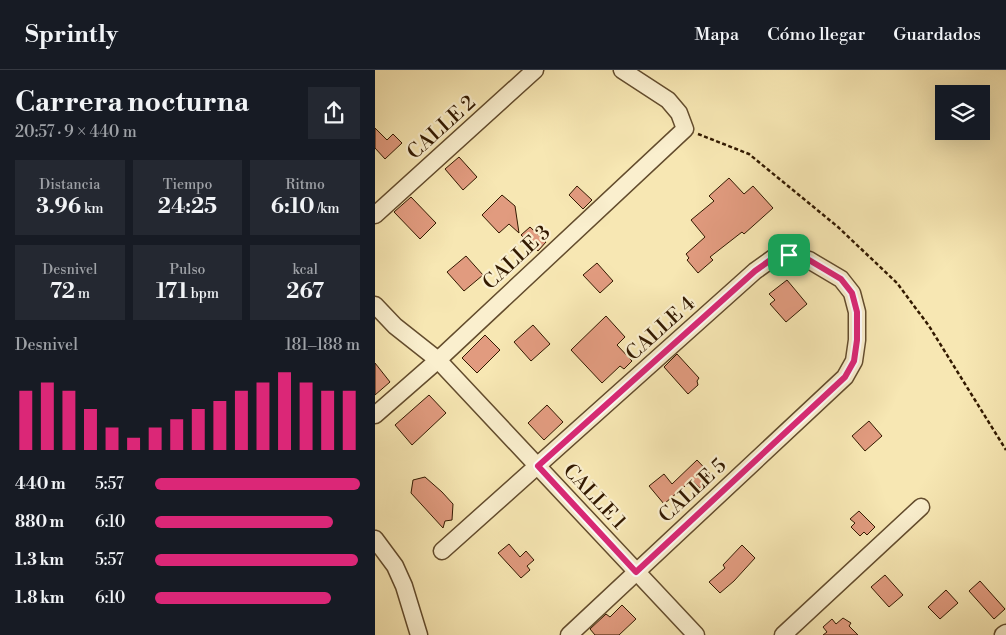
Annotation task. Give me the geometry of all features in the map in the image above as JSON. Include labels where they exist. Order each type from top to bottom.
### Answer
[{"type":"street","name":"CALLE 2","points":[[375,215],[535,70]]},
{"type":"street","points":[[623,70],[668,100],[679,113],[685,129]]},
{"type":"street","name":"CALLE 3","points":[[375,415],[438,360],[685,129]]},
{"type":"street","name":"CALLE 4","points":[[442,551],[755,271],[776,256],[789,255],[809,260],[841,279],[852,293],[857,312],[857,340],[854,361],[845,377]]},
{"type":"street","name":"CALLE 1","points":[[375,305],[395,326],[438,360],[696,635]]},
{"type":"street","points":[[375,312],[395,326]]},
{"type":"street","name":"CALLE 5","points":[[569,635],[845,377]]},
{"type":"street","points":[[783,635],[921,507]]},
{"type":"street","points":[[375,539],[398,572],[419,635]]},
{"type":"path","points":[[685,129],[749,154],[838,227],[897,283],[929,326],[1006,450]]},
{"type":"building","points":[[375,128],[387,140],[393,134],[402,143],[385,159],[375,148]]},
{"type":"building","points":[[459,157],[477,177],[463,190],[445,169]]},
{"type":"building","points":[[729,178],[744,194],[753,186],[773,208],[744,234],[742,232],[710,257],[713,260],[698,273],[687,260],[689,258],[686,254],[705,237],[691,220],[714,201],[709,196]]},
{"type":"building","points":[[577,186],[592,200],[583,209],[569,195]]},
{"type":"building","points":[[502,195],[515,206],[519,233],[509,224],[499,233],[482,215]]},
{"type":"building","points":[[411,197],[436,223],[420,239],[394,212]]},
{"type":"building","points":[[530,227],[546,242],[538,251],[521,235]]},
{"type":"building","points":[[466,256],[483,275],[464,291],[447,272]]},
{"type":"building","points":[[597,263],[613,281],[600,293],[583,275]]},
{"type":"building","points":[[787,280],[807,304],[786,322],[770,304],[775,300],[769,294]]},
{"type":"building","points":[[606,316],[625,337],[617,345],[632,361],[624,369],[620,366],[602,383],[571,350]]},
{"type":"building","points":[[533,325],[550,344],[531,361],[514,342]]},
{"type":"building","points":[[485,335],[500,350],[477,373],[462,358]]},
{"type":"building","points":[[677,354],[699,378],[697,381],[698,385],[688,394],[664,367]]},
{"type":"building","points":[[375,363],[390,382],[375,395]]},
{"type":"building","points":[[429,395],[446,413],[412,445],[395,425]]},
{"type":"building","points":[[547,405],[563,422],[544,440],[528,423]]},
{"type":"building","points":[[869,421],[882,436],[865,451],[852,436]]},
{"type":"building","points":[[697,460],[714,478],[702,490],[692,480],[664,504],[649,486],[664,474],[672,484]]},
{"type":"building","points":[[425,477],[453,504],[452,520],[445,521],[443,528],[411,493],[413,480]]},
{"type":"building","points":[[859,511],[875,527],[867,535],[864,532],[860,536],[851,527],[855,523],[850,519]]},
{"type":"building","points":[[509,544],[520,557],[526,551],[534,560],[527,566],[530,570],[521,578],[498,553]]},
{"type":"building","points":[[742,545],[755,558],[720,593],[709,582],[725,568],[723,565]]},
{"type":"building","points":[[885,575],[903,595],[889,607],[871,587]]},
{"type":"building","points":[[980,581],[1005,609],[994,619],[969,591]]},
{"type":"building","points":[[946,590],[958,603],[940,619],[928,607]]},
{"type":"building","points":[[622,605],[636,619],[619,635],[595,635],[590,629],[606,614],[610,617]]},
{"type":"building","points":[[843,618],[851,623],[849,626],[858,635],[823,635],[827,632],[823,627],[832,619],[836,624]]},
{"type":"route","points":[[789,255],[809,260],[841,279],[852,293],[857,312],[857,340],[854,361],[845,377],[636,572],[538,466],[755,271],[776,256],[789,255]]}]
